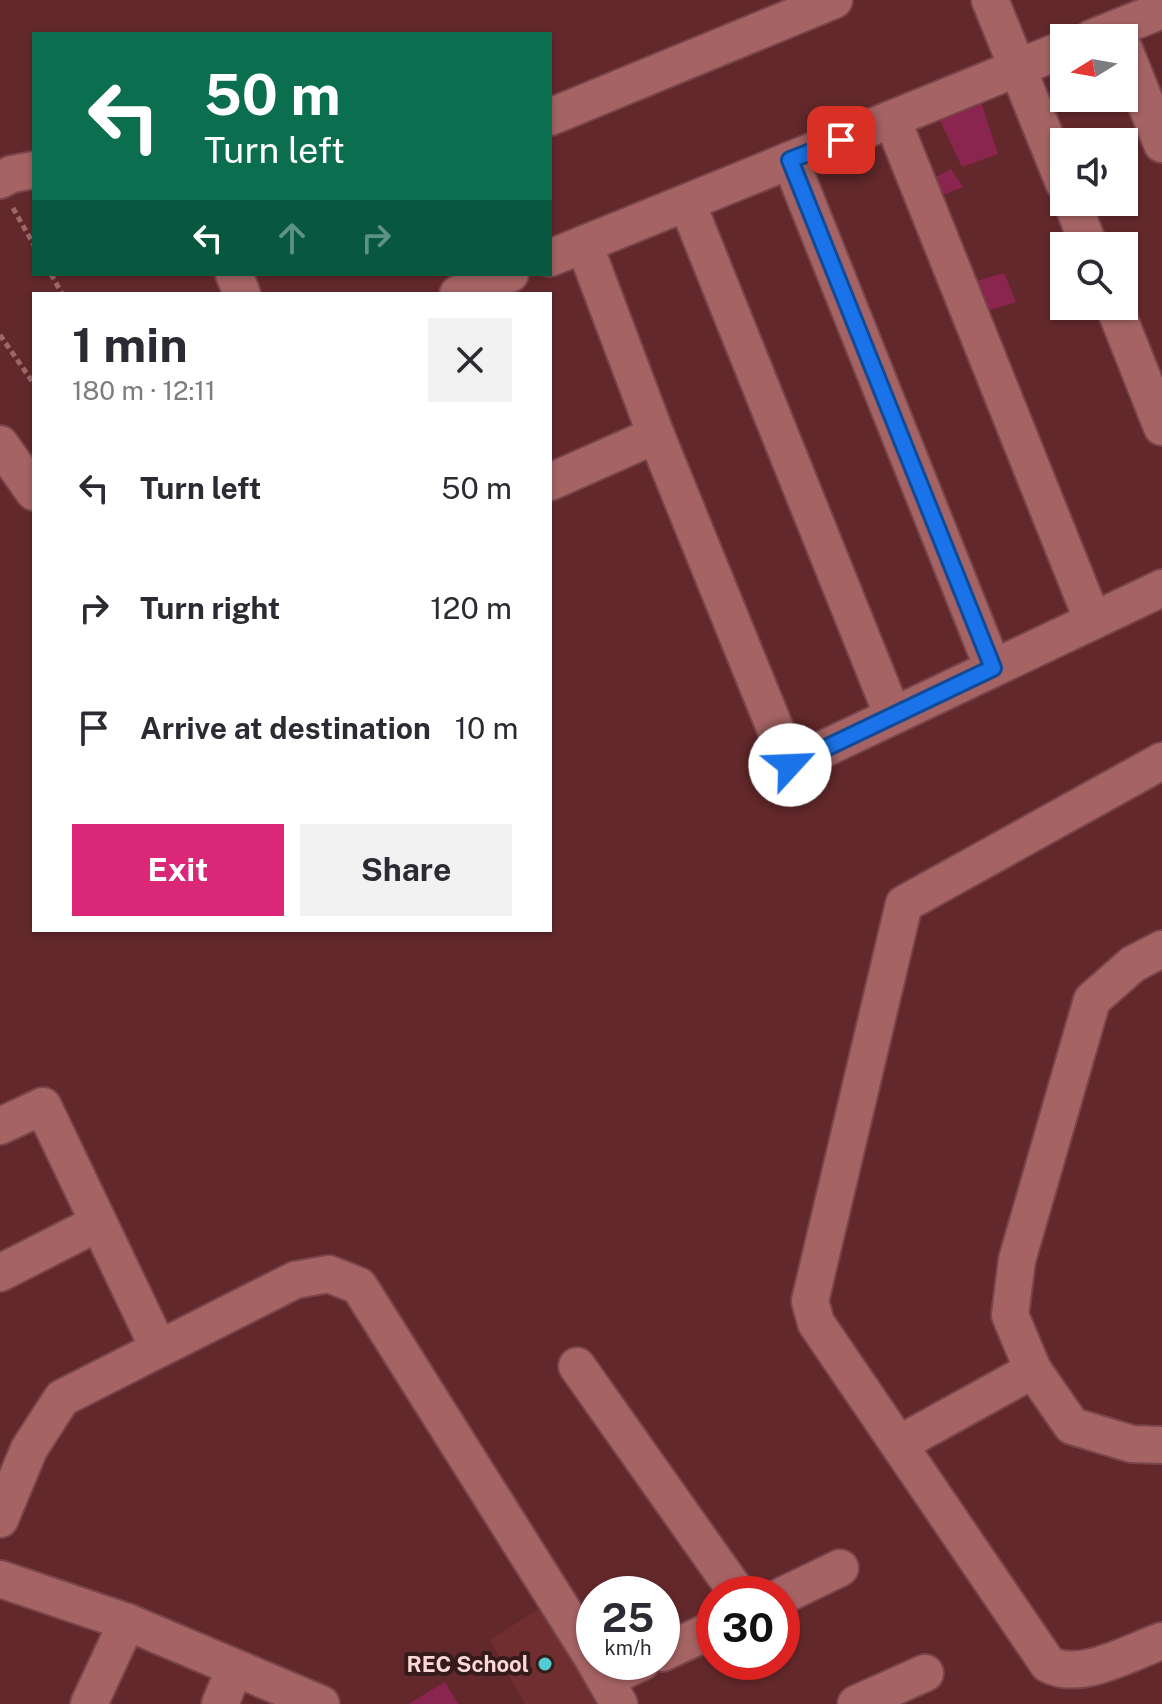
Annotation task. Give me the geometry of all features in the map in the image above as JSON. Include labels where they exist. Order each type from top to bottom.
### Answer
[{"type":"street","points":[[552,116],[834,0]]},
{"type":"street","points":[[990,0],[1050,148]]},
{"type":"street","points":[[1138,24],[1162,10]]},
{"type":"street","points":[[552,257],[1050,55]]},
{"type":"street","points":[[1138,92],[1162,144]]},
{"type":"street","points":[[892,119],[1093,621]]},
{"type":"street","points":[[790,160],[993,668]]},
{"type":"street","points":[[3,189],[12,174],[32,170]]},
{"type":"street","points":[[687,203],[893,716]]},
{"type":"street","points":[[584,244],[656,435],[790,765],[1162,588]]},
{"type":"street","points":[[467,292],[505,276]]},
{"type":"street","points":[[1120,320],[1162,427]]},
{"type":"street","points":[[552,481],[656,435]]},
{"type":"street","points":[[0,444],[32,489]]},
{"type":"street","points":[[1162,761],[904,904],[810,1301],[816,1323],[1048,1664],[1059,1670],[1082,1669],[1162,1641]]},
{"type":"street","points":[[1162,949],[1133,964],[1092,1000],[1017,1260],[1010,1315],[1033,1370],[1072,1426],[1132,1444],[1162,1445]]},
{"type":"street","points":[[0,1126],[43,1106],[158,1347]]},
{"type":"street","points":[[0,1273],[98,1223]]},
{"type":"street","points":[[0,1519],[14,1443],[62,1398],[295,1280],[329,1274],[359,1286],[576,1631]]},
{"type":"street","points":[[577,1366],[725,1576]]},
{"type":"street","points":[[899,1444],[1033,1370]]},
{"type":"street","points":[[800,1587],[840,1568]]},
{"type":"street","points":[[0,1579],[127,1622],[234,1670],[321,1704]]},
{"type":"street","points":[[89,1704],[127,1622]]},
{"type":"street","points":[[220,1704],[234,1670]]},
{"type":"street","points":[[856,1704],[925,1673]]},
{"type":"path","points":[[3,189],[32,241]]},
{"type":"path","points":[[0,335],[32,381]]},
{"type":"shaded area","name":"REC School","points":[[548,1603],[576,1649],[576,1680],[595,1680],[609,1704],[525,1704],[490,1640]]},
{"type":"building","points":[[979,96],[998,154],[962,167],[937,114]]},
{"type":"building","points":[[951,169],[963,187],[930,200],[922,184]]},
{"type":"building","points":[[1004,273],[1016,302],[974,315],[962,285]]},
{"type":"building","points":[[445,1682],[458,1704],[408,1704]]},
{"type":"place","name":"REC School","points":[[545,1664]]},
{"type":"route","points":[[790,765],[993,668],[790,160],[841,140]]}]
